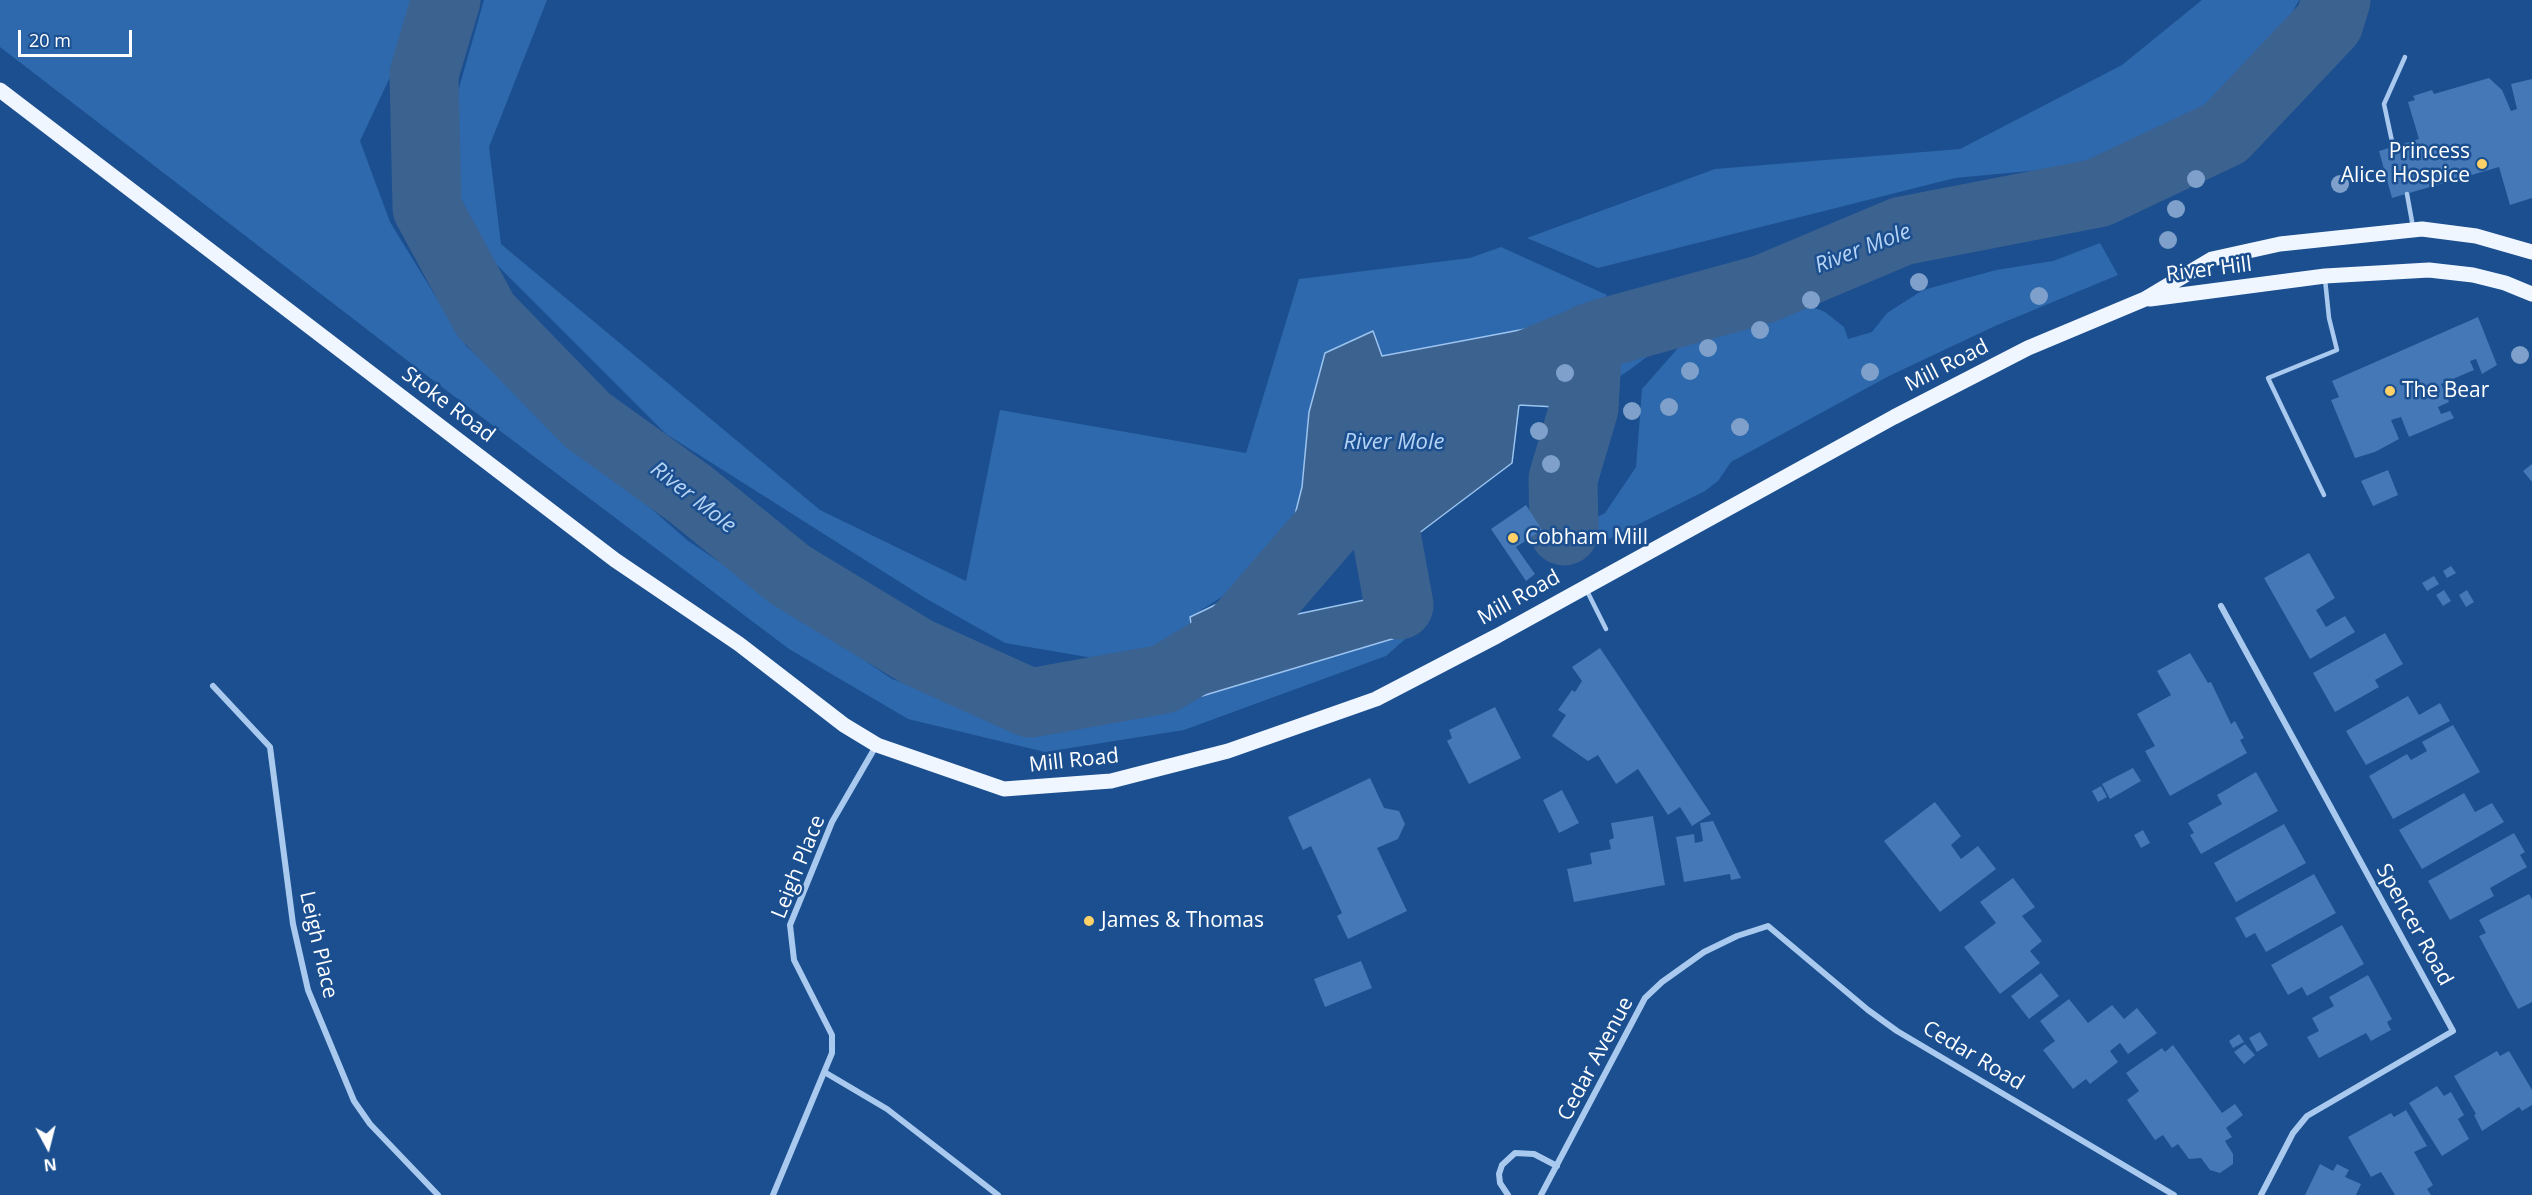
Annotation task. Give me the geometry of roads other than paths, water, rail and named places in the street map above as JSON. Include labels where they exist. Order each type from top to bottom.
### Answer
[{"type":"main road","name":"Stoke Road","points":[[0,90],[615,560],[739,645],[844,725],[877,745]]},
{"type":"main road","name":"River Hill","points":[[2145,299],[2212,259],[2280,244],[2413,229],[2476,236],[2532,252]]},
{"type":"main road","name":"River Hill","points":[[2145,299],[2325,276],[2428,270],[2473,275],[2505,283],[2532,294]]},
{"type":"main road","name":"Mill Road","points":[[877,745],[1004,789],[1111,781],[1228,752],[1376,699],[1857,436],[2028,348],[2145,299]]},
{"type":"street","name":"Spencer Road","points":[[2221,606],[2453,1031],[2307,1116],[2293,1133],[2261,1195]]},
{"type":"street","name":"Leigh Place","points":[[213,686],[270,747],[287,891],[303,968],[324,1032],[354,1101],[370,1124],[438,1195]]},
{"type":"street","name":"Leigh Place","points":[[773,1195],[826,1073],[832,1053],[832,1035],[794,960],[790,926],[832,822],[877,745]]},
{"type":"street","name":"Cedar Avenue","points":[[1541,1195],[1645,999],[1662,982],[1704,952],[1737,936],[1768,926]]},
{"type":"street","name":"Cedar Road","points":[[1768,926],[1868,1010],[1897,1030],[2174,1195]]},
{"type":"street","points":[[826,1073],[887,1109],[998,1195]]},
{"type":"street","points":[[1508,1195],[1500,1183],[1499,1174],[1502,1165],[1515,1153],[1534,1154],[1557,1166]]},
{"type":"lane","points":[[2393,146],[2384,104],[2405,57]]},
{"type":"lane","points":[[2407,194],[2413,229]]},
{"type":"lane","points":[[2324,495],[2268,378],[2337,350],[2329,318],[2325,276]]},
{"type":"lane","points":[[1584,586],[1606,629]]},
{"type":"water","name":"River Mole","points":[[1594,316],[1609,410],[1519,405],[1512,463],[1398,549],[1378,555],[1342,539],[1302,568],[1284,558],[1302,487],[1309,412],[1325,353],[1373,331],[1382,356]]},
{"type":"water","points":[[1261,583],[1274,619],[1417,589],[1412,633],[1202,696],[1190,617]]},
{"type":"waterway","name":"River Mole","points":[[446,0],[424,74],[427,208],[485,315],[587,420],[690,494],[790,575],[917,652],[1030,703],[1164,679],[1231,639],[1358,492]]},
{"type":"waterway","name":"River Mole","points":[[1509,372],[1600,334],[1764,289],[1902,231],[2098,193],[2225,133],[2329,23],[2336,0]]},
{"type":"waterway","points":[[1564,531],[1563,479],[1584,408],[1588,338]]},
{"type":"waterway","name":"River Mole","points":[[1390,456],[1385,529],[1399,605]]},
{"type":"place","name":"Princess Alice Hospice","points":[[2482,164]]},
{"type":"place","name":"The Bear","points":[[2390,391]]},
{"type":"place","name":"Cobham Mill","points":[[1513,538]]},
{"type":"place","name":"James & Thomas","points":[[1089,921]]}]
